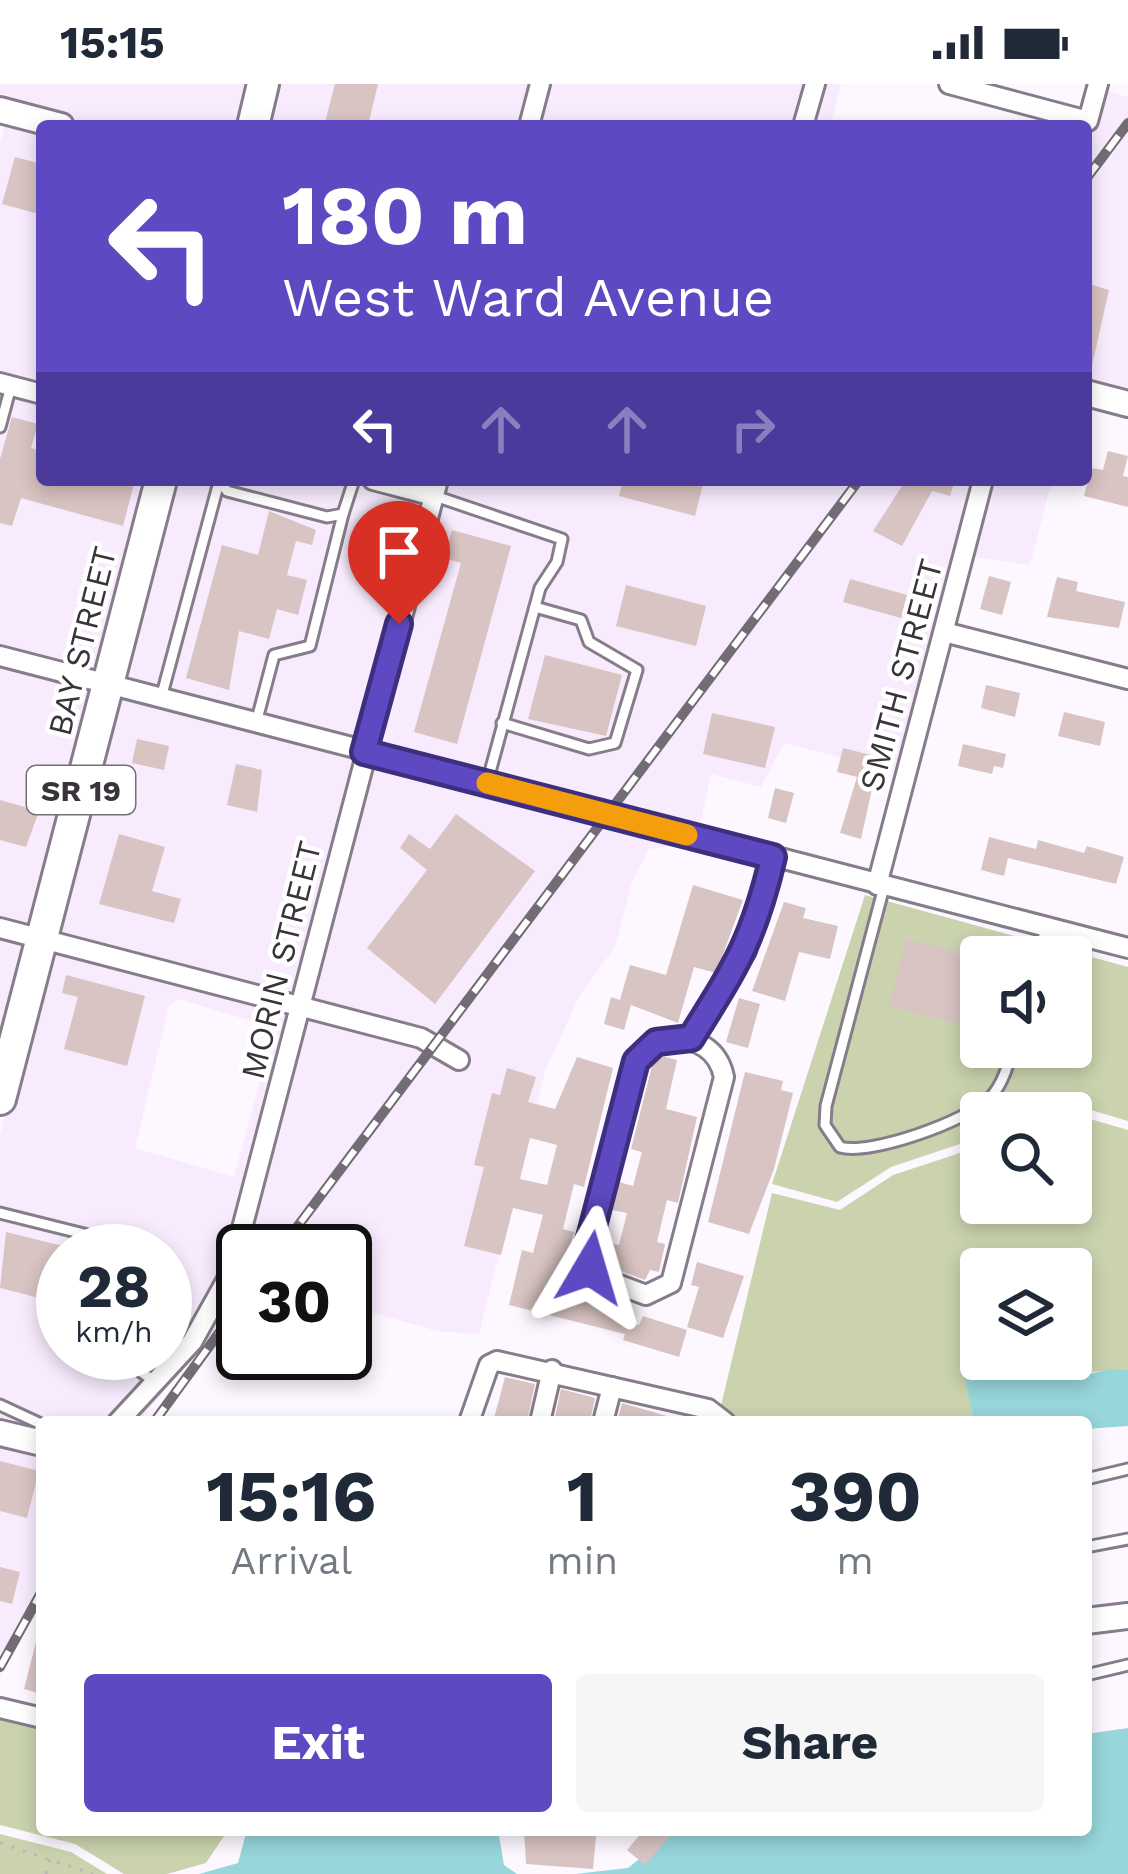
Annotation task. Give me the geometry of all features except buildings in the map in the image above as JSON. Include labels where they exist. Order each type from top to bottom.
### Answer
[{"type":"main road","points":[[254,120],[263,84]]},
{"type":"main road","name":"BAY STREET","points":[[0,1099],[159,486]]},
{"type":"street","points":[[531,120],[540,84]]},
{"type":"street","points":[[805,120],[815,84]]},
{"type":"street","points":[[949,84],[1084,120]]},
{"type":"street","points":[[1088,120],[1098,84]]},
{"type":"street","points":[[0,110],[38,120]]},
{"type":"street","points":[[6,384],[36,392]]},
{"type":"street","points":[[1092,395],[1128,404]]},
{"type":"street","name":"SMITH STREET","points":[[880,886],[981,486]]},
{"type":"street","name":"MORIN STREET","points":[[124,1416],[157,1383],[224,1293],[436,488]]},
{"type":"street","points":[[944,632],[1128,679]]},
{"type":"street","points":[[0,656],[1128,948]]},
{"type":"street","points":[[691,1038],[746,951],[773,857]]},
{"type":"street","points":[[0,928],[438,1043],[460,1060]]},
{"type":"street","points":[[691,1038],[715,1055],[724,1077],[671,1283],[646,1295],[593,1275],[587,1249],[636,1061],[656,1042],[691,1038]]},
{"type":"street","points":[[471,1416],[489,1365],[511,1361],[612,1387],[670,1412],[708,1409],[717,1416]]},
{"type":"street","points":[[541,1416],[552,1370]]},
{"type":"street","points":[[605,1416],[612,1387]]},
{"type":"street","points":[[0,1433],[36,1442]]},
{"type":"street","points":[[1092,1620],[1128,1616]]},
{"type":"street","points":[[1,1713],[36,1717]]},
{"type":"lane","points":[[0,427],[6,384]]},
{"type":"lane","points":[[161,698],[219,486]]},
{"type":"lane","points":[[224,486],[227,491],[327,518],[343,514]]},
{"type":"lane","points":[[256,723],[274,655],[310,646],[352,486]]},
{"type":"lane","points":[[436,488],[562,539],[535,607],[487,783]]},
{"type":"lane","points":[[502,723],[590,749],[615,743],[637,670],[589,642],[581,620],[535,607]]},
{"type":"lane","points":[[880,886],[826,1106],[831,1138],[840,1147],[867,1149],[934,1128],[990,1098],[1004,1068]]},
{"type":"lane","points":[[1044,936],[1046,928]]},
{"type":"lane","points":[[0,1213],[44,1224]]},
{"type":"lane","points":[[153,1380],[157,1383]]},
{"type":"lane","points":[[0,1405],[36,1422]]},
{"type":"lane","points":[[1092,1478],[1128,1469]]},
{"type":"lane","points":[[1092,1546],[1128,1539]]},
{"type":"lane","points":[[1092,1674],[1128,1665]]},
{"type":"path","points":[[0,1843],[93,1874]]},
{"type":"path","points":[[46,1874],[50,1856]]},
{"type":"shaded area","points":[[0,84],[254,84],[245,120],[79,120],[0,99]]},
{"type":"shaded area","points":[[273,84],[841,84],[832,120],[264,120]]},
{"type":"shaded area","points":[[1103,89],[1128,97],[1128,394],[1092,385],[1089,120]]},
{"type":"shaded area","points":[[6,122],[36,130],[36,486],[150,486],[0,1064],[0,142]]},
{"type":"shaded area","points":[[168,486],[1050,486],[1030,565],[961,555],[899,773],[784,743],[761,787],[711,774],[696,843],[649,849],[632,882],[615,947],[580,995],[545,1071],[479,1334],[437,1331],[372,1313],[372,1224],[216,1224],[216,1328],[192,1357],[192,1224],[36,1224],[36,1380],[173,1380],[143,1416],[36,1416],[36,1432],[0,1423],[0,1134]],"holes":[[[179,999],[274,1028],[234,1177],[135,1148],[169,1006]]]},
{"type":"shaded area","points":[[0,1444],[36,1453],[36,1607],[0,1676]]},
{"type":"green space","points":[[865,895],[1015,936],[960,936],[960,1068],[1092,1068],[1092,957],[1128,967],[1128,1121],[1092,1110],[1092,1092],[960,1092],[960,1144],[891,1167],[837,1202],[772,1184]]},
{"type":"green space","points":[[1092,1120],[1128,1130],[1128,1370],[1092,1372],[1092,1248],[960,1248],[960,1380],[966,1380],[973,1416],[718,1416],[772,1193],[840,1210],[893,1175],[960,1153],[960,1224],[1092,1224]]},
{"type":"green space","points":[[0,1716],[36,1725],[36,1834],[0,1825]]},
{"type":"green space","points":[[0,1834],[71,1852],[107,1874],[0,1874]]},
{"type":"green space","points":[[43,1836],[224,1836],[206,1863],[167,1874],[124,1874],[75,1844]]},
{"type":"water","points":[[1128,1370],[1128,1426],[1092,1429],[1092,1416],[973,1416],[965,1380],[1092,1380],[1092,1373]]},
{"type":"water","points":[[1128,1728],[1128,1874],[575,1874],[628,1868],[668,1836],[1092,1836],[1092,1733]]},
{"type":"water","points":[[245,1836],[499,1836],[504,1865],[517,1874],[199,1874],[238,1863]]},
{"type":"railway","points":[[1092,171],[1128,123]]},
{"type":"railway","points":[[299,1224],[854,486]]},
{"type":"railway","points":[[158,1416],[216,1337]]},
{"type":"railway","points":[[0,1667],[36,1602]]},
{"type":"slow traffic","points":[[487,783],[687,835]]},
{"type":"route","points":[[399,624],[364,752],[773,857],[758,922],[734,976],[691,1038],[656,1042],[636,1061],[587,1249],[590,1268]]}]
